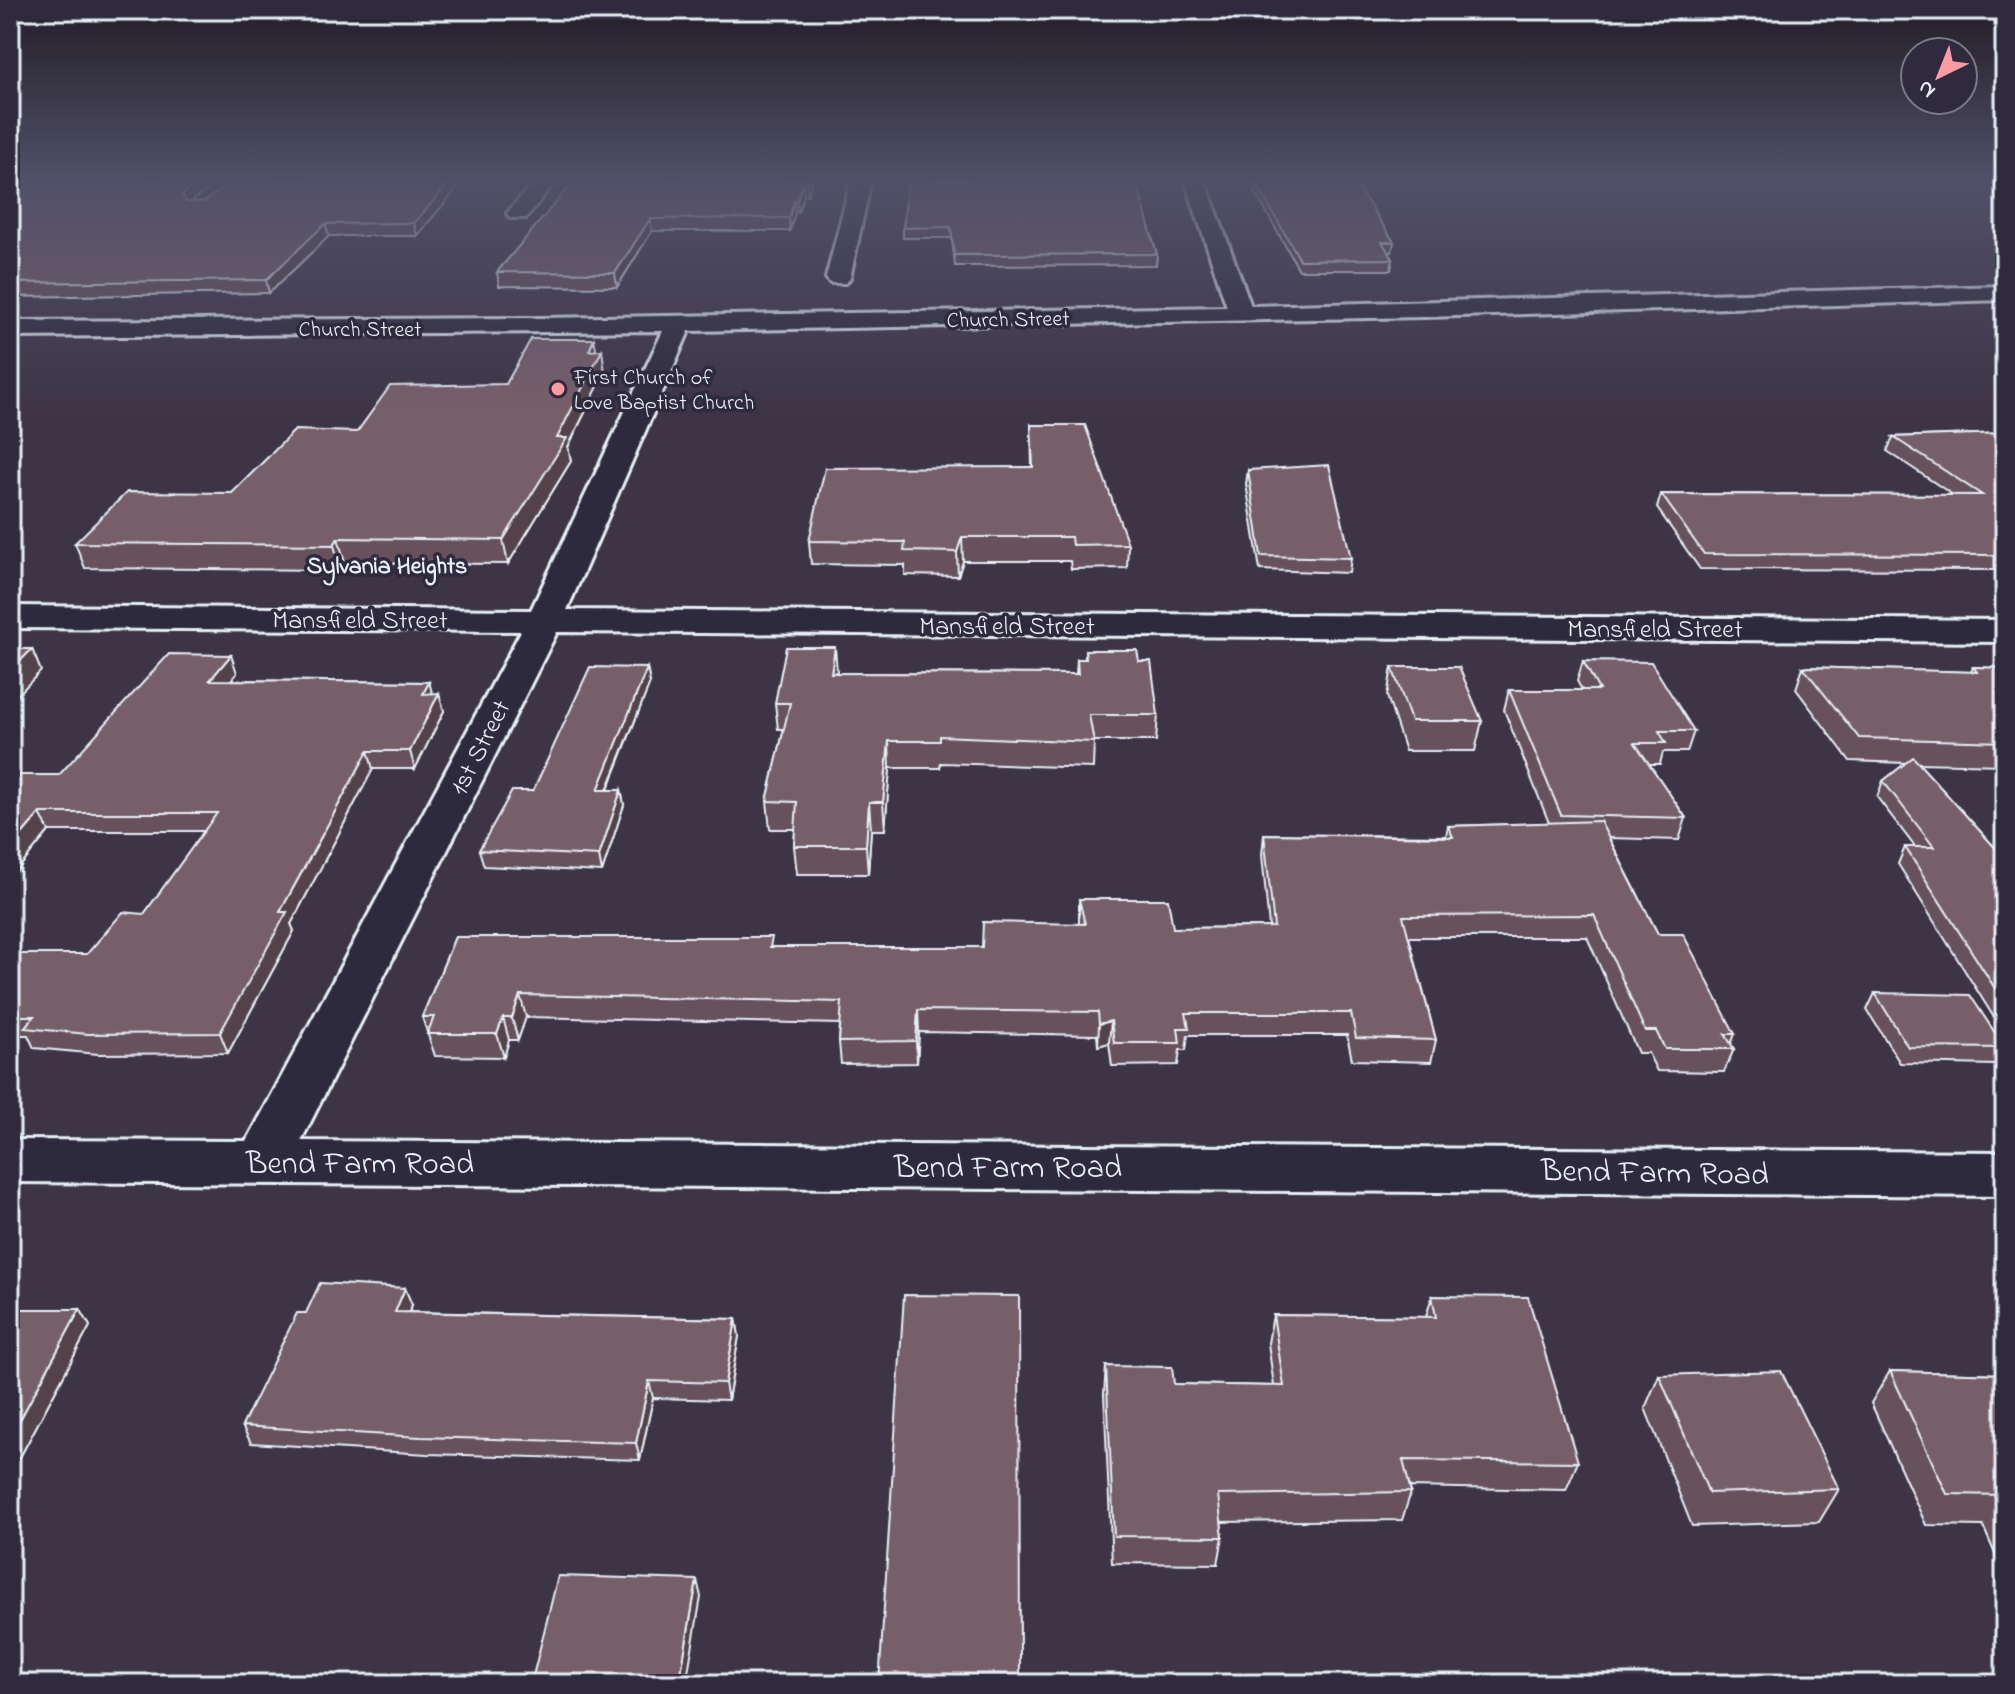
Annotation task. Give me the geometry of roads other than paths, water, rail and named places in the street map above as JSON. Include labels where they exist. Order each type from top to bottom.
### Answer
[{"type":"street","points":[[838,278],[842,259]]},
{"type":"street","points":[[1222,259],[1241,313]]},
{"type":"street","name":"Church Street","points":[[10,329],[679,325],[2005,293]]},
{"type":"street","name":"1st Street","points":[[264,1161],[544,621],[679,325]]},
{"type":"street","name":"Mansfield Street","points":[[10,617],[2005,631]]},
{"type":"street","name":"Bend Farm Road","points":[[10,1161],[2005,1174]]},
{"type":"place","name":"First Church of Love Baptist Church","points":[[558,389]]},
{"type":"district","name":"Sylvania Heights","points":[[387,565]]}]
